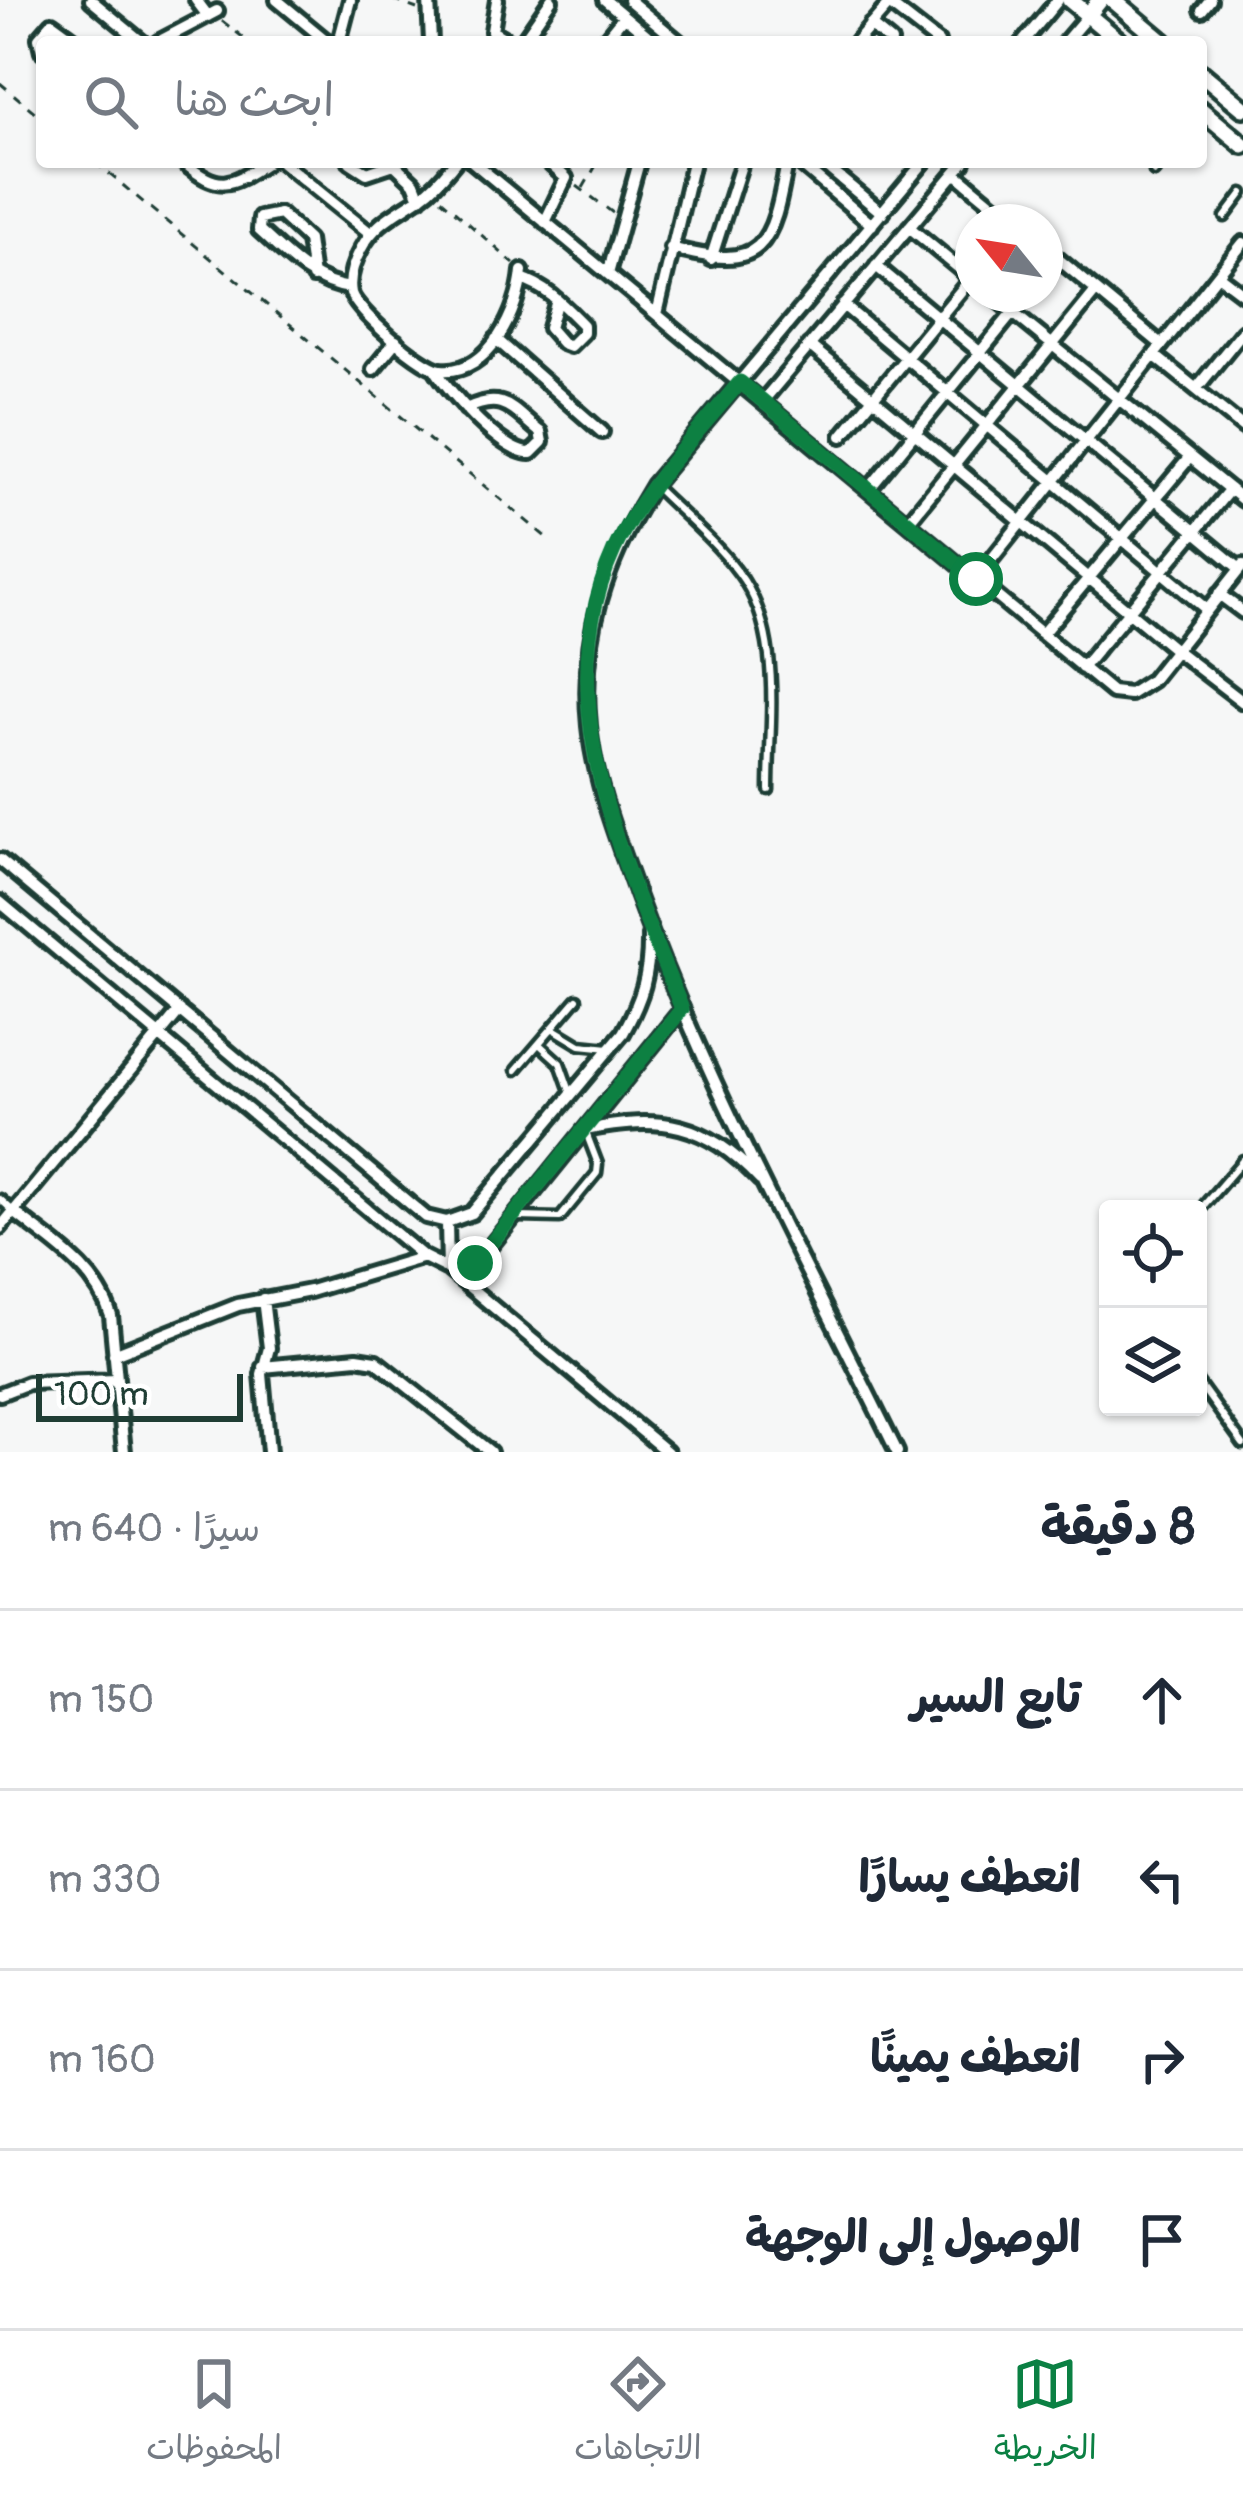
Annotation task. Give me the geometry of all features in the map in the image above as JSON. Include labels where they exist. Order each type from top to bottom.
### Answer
[{"type":"main road","points":[[1070,0],[1113,36]]},
{"type":"main road","points":[[1088,15],[1100,0]]},
{"type":"main road","points":[[1113,0],[1156,36]]},
{"type":"main road","points":[[1207,78],[1243,108]]},
{"type":"main road","points":[[1207,115],[1243,145]]},
{"type":"street","points":[[91,0],[135,36]]},
{"type":"street","points":[[170,36],[213,14],[196,0]]},
{"type":"street","points":[[277,0],[321,36]]},
{"type":"street","points":[[341,36],[350,0]]},
{"type":"street","points":[[497,0],[492,32],[499,36]]},
{"type":"street","points":[[526,36],[551,0]]},
{"type":"street","points":[[605,0],[648,36]]},
{"type":"street","points":[[629,0],[672,36]]},
{"type":"street","points":[[1028,36],[1058,0]]},
{"type":"street","points":[[861,36],[891,2],[931,36]]},
{"type":"street","points":[[1070,36],[1088,15]]},
{"type":"street","points":[[608,36],[624,16]]},
{"type":"street","points":[[40,36],[52,23],[70,36]]},
{"type":"street","points":[[870,26],[883,36]]},
{"type":"street","points":[[190,168],[206,181],[220,184],[235,182],[257,168]]},
{"type":"street","points":[[289,168],[370,233]]},
{"type":"street","points":[[398,168],[425,194]]},
{"type":"street","points":[[449,168],[425,194],[370,233],[353,269],[350,289],[357,307],[435,369],[466,409],[521,454],[531,453],[542,442],[540,432],[501,401],[490,399],[466,409]]},
{"type":"street","points":[[484,168],[1082,668],[1112,692],[1130,694],[1152,680],[1241,567],[876,266]]},
{"type":"street","points":[[545,222],[566,178],[555,168]]},
{"type":"street","points":[[608,274],[637,168]]},
{"type":"street","points":[[657,314],[691,168]]},
{"type":"street","points":[[711,259],[740,168]]},
{"type":"street","points":[[670,248],[711,259],[755,250],[768,240],[776,220],[786,168]]},
{"type":"street","points":[[805,168],[872,224]]},
{"type":"street","points":[[828,168],[882,213]]},
{"type":"street","points":[[898,1452],[682,1009],[596,771],[588,674],[607,570],[653,485],[919,168]]},
{"type":"street","points":[[762,402],[959,168]]},
{"type":"street","points":[[955,173],[992,204]]},
{"type":"street","points":[[313,277],[308,240],[280,214],[260,218],[260,232],[313,277],[350,289]]},
{"type":"street","points":[[909,227],[955,264]]},
{"type":"street","points":[[976,579],[1243,243]]},
{"type":"street","points":[[1063,263],[1238,423],[1243,405]]},
{"type":"street","points":[[435,369],[461,366],[496,339],[512,314],[521,275],[557,300]]},
{"type":"street","points":[[1218,275],[1243,294]]},
{"type":"street","points":[[908,522],[1096,291]]},
{"type":"street","points":[[842,436],[955,299]]},
{"type":"street","points":[[843,305],[1206,609]]},
{"type":"street","points":[[869,489],[1013,312],[1243,500]]},
{"type":"street","points":[[1196,389],[1243,331]]},
{"type":"street","points":[[496,339],[602,432]]},
{"type":"street","points":[[373,369],[397,341]]},
{"type":"street","points":[[809,345],[1243,702]]},
{"type":"street","points":[[757,361],[780,380]]},
{"type":"street","points":[[1042,634],[1190,457]]},
{"type":"street","points":[[1082,668],[1230,489]]},
{"type":"street","points":[[1219,593],[1243,612]]},
{"type":"street","points":[[0,860],[426,1217],[447,1222],[472,1213],[610,1048],[640,1003],[650,971],[649,926]]},
{"type":"street","points":[[0,902],[424,1257],[448,1269],[667,1452]]},
{"type":"street","points":[[448,1269],[475,1263],[682,1009]]},
{"type":"street","points":[[0,1228],[180,1010]]},
{"type":"street","points":[[585,1130],[636,1120],[688,1128],[734,1153],[770,1191]]},
{"type":"street","points":[[13,1211],[91,1275],[104,1294],[111,1316],[124,1452]]},
{"type":"street","points":[[447,1222],[448,1269]]},
{"type":"street","points":[[114,1354],[263,1299],[310,1291],[424,1257]]},
{"type":"street","points":[[263,1299],[269,1348],[263,1367],[268,1452]]},
{"type":"street","points":[[263,1367],[357,1358],[376,1361],[490,1452]]},
{"type":"street","points":[[0,1394],[28,1383],[117,1380]]},
{"type":"lane","points":[[1154,172],[1157,168]]},
{"type":"lane","points":[[1225,218],[1243,193]]},
{"type":"lane","points":[[653,485],[737,570],[760,611],[769,642],[769,790]]},
{"type":"lane","points":[[516,1070],[577,999]]},
{"type":"lane","points":[[552,1028],[580,1046],[610,1048]]},
{"type":"lane","points":[[539,1044],[560,1063],[572,1094]]},
{"type":"lane","points":[[514,1217],[560,1218],[597,1173],[585,1130]]},
{"type":"lane","points":[[1207,1202],[1243,1160]]},
{"type":"lane","points":[[0,1199],[13,1211]]},
{"type":"lane","points":[[1207,1394],[1243,1444]]},
{"type":"path","points":[[394,0],[429,7]]},
{"type":"path","points":[[213,14],[242,36]]},
{"type":"path","points":[[0,83],[36,113]]},
{"type":"path","points":[[102,168],[547,538]]},
{"type":"path","points":[[583,190],[595,168]]},
{"type":"path","points":[[566,178],[622,219]]},
{"type":"path","points":[[425,194],[521,275]]},
{"type":"route","points":[[475,1263],[682,1009],[610,817],[589,725],[588,674],[607,570],[653,485],[740,382],[976,579]]}]
